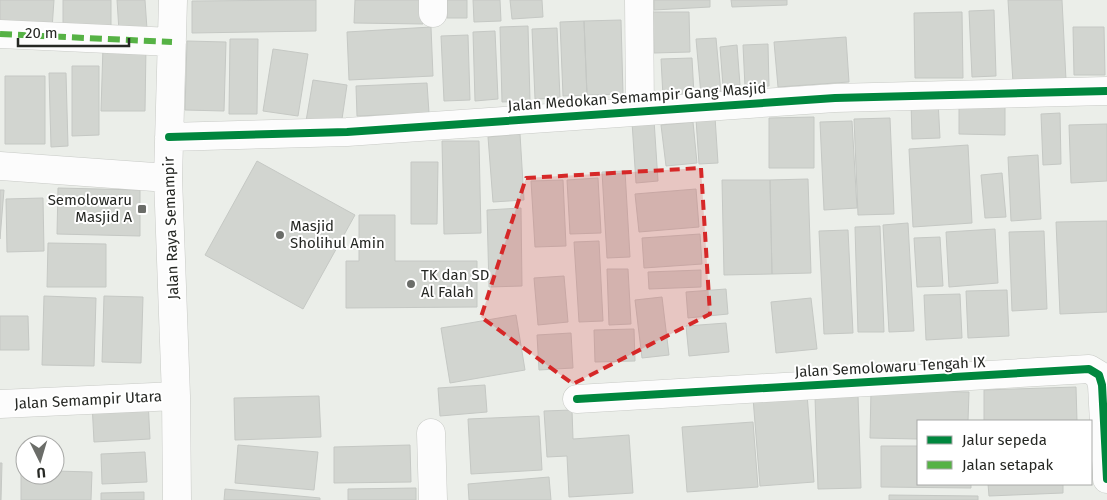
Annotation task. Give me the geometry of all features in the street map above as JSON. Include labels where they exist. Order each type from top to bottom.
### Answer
[{"type":"street","name":"Jalan Raya Semampir","points":[[173,0],[168,178],[176,396],[177,500]]},
{"type":"street","points":[[639,0],[640,110]]},
{"type":"street","points":[[0,34],[172,42]]},
{"type":"street","name":"Jalan Medokan Semampir Gang Masjid","points":[[169,137],[348,132],[640,110],[835,98],[1107,91]]},
{"type":"street","points":[[0,166],[168,178]]},
{"type":"street","name":"Jalan Semolowaru Tengah IX","points":[[577,399],[1089,369],[1099,375],[1102,385],[1107,479]]},
{"type":"street","name":"Jalan Semampir Utara","points":[[0,404],[176,396]]},
{"type":"street","points":[[431,433],[433,500]]},
{"type":"highlighted area","points":[[701,168],[710,314],[573,384],[481,317],[526,178]]},
{"type":"building","points":[[0,0],[54,0],[52,29],[0,28]]},
{"type":"building","points":[[63,0],[111,0],[111,30],[63,30]]},
{"type":"building","points":[[117,0],[145,0],[147,29],[119,31]]},
{"type":"building","points":[[316,0],[316,31],[192,33],[192,1]]},
{"type":"building","points":[[355,0],[423,0],[423,24],[354,23]]},
{"type":"building","points":[[447,0],[467,0],[467,18],[447,18]]},
{"type":"building","points":[[473,0],[500,0],[501,21],[474,22]]},
{"type":"building","points":[[510,0],[542,0],[543,17],[512,19]]},
{"type":"building","points":[[654,0],[710,0],[710,7],[654,10]]},
{"type":"building","points":[[731,0],[787,0],[787,5],[732,7]]},
{"type":"building","points":[[1008,0],[1062,0],[1066,80],[1013,83]]},
{"type":"building","points":[[994,10],[996,76],[972,77],[969,11]]},
{"type":"building","points":[[653,12],[689,12],[690,52],[654,53]]},
{"type":"building","points":[[962,12],[963,78],[915,78],[914,13]]},
{"type":"building","points":[[621,20],[623,94],[587,95],[584,21]]},
{"type":"building","points":[[584,21],[587,95],[563,96],[560,22]]},
{"type":"building","points":[[528,26],[530,101],[502,102],[500,27]]},
{"type":"building","points":[[431,27],[433,76],[349,80],[347,32]]},
{"type":"building","points":[[1073,27],[1104,27],[1105,75],[1074,75]]},
{"type":"building","points":[[557,28],[560,98],[535,99],[532,29]]},
{"type":"building","points":[[495,31],[498,99],[475,101],[473,32]]},
{"type":"building","points":[[468,35],[470,100],[444,101],[441,36]]},
{"type":"building","points":[[846,37],[849,82],[778,87],[774,42]]},
{"type":"building","points":[[716,38],[721,93],[701,95],[696,39]]},
{"type":"building","points":[[230,39],[258,39],[257,114],[229,114]]},
{"type":"building","points":[[187,41],[226,42],[224,111],[185,110]]},
{"type":"building","points":[[768,44],[769,86],[745,87],[743,45]]},
{"type":"building","points":[[737,45],[740,85],[723,86],[720,47]]},
{"type":"building","points":[[103,46],[146,46],[145,111],[101,111]]},
{"type":"building","points":[[273,49],[308,54],[298,116],[263,111]]},
{"type":"building","points":[[692,58],[694,95],[663,97],[661,59]]},
{"type":"building","points":[[72,66],[99,66],[99,135],[72,136]]},
{"type":"building","points":[[49,73],[66,73],[68,146],[51,147]]},
{"type":"building","points":[[5,76],[45,76],[45,144],[5,144]]},
{"type":"building","points":[[313,80],[347,85],[341,126],[306,121]]},
{"type":"building","points":[[427,83],[429,113],[357,116],[356,86]]},
{"type":"building","points":[[959,98],[1005,98],[1005,135],[959,134]]},
{"type":"building","points":[[938,100],[940,138],[912,139],[911,101]]},
{"type":"building","points":[[1060,113],[1061,164],[1043,165],[1041,114]]},
{"type":"building","points":[[715,117],[718,163],[699,164],[696,119]]},
{"type":"building","points":[[814,117],[814,168],[769,168],[769,118]]},
{"type":"building","points":[[890,118],[894,214],[858,215],[854,119]]},
{"type":"building","points":[[654,120],[658,181],[636,183],[632,122]]},
{"type":"building","points":[[852,121],[857,208],[824,210],[820,122]]},
{"type":"building","points":[[693,122],[697,163],[666,166],[661,125]]},
{"type":"building","points":[[1107,124],[1107,181],[1071,183],[1069,125]]},
{"type":"building","points":[[520,134],[524,200],[493,202],[488,137]]},
{"type":"building","points":[[442,141],[479,141],[481,233],[444,234]]},
{"type":"building","points":[[968,145],[972,223],[913,227],[909,149]]},
{"type":"building","points":[[1038,155],[1041,219],[1011,221],[1008,157]]},
{"type":"building","name":"Masjid Sholihul Amin","points":[[257,161],[355,215],[303,309],[205,255]]},
{"type":"building","points":[[411,162],[438,162],[437,224],[411,224]]},
{"type":"building","points":[[625,171],[630,257],[607,258],[602,172]]},
{"type":"building","points":[[1002,173],[1006,217],[985,218],[981,175]]},
{"type":"building","points":[[598,178],[601,233],[570,234],[567,180]]},
{"type":"building","points":[[808,179],[811,273],[772,274],[770,180]]},
{"type":"building","points":[[563,180],[566,246],[535,247],[531,181]]},
{"type":"building","points":[[722,180],[770,180],[772,274],[724,275]]},
{"type":"building","points":[[58,188],[140,190],[140,236],[57,234]]},
{"type":"building","points":[[696,189],[699,227],[639,232],[635,194]]},
{"type":"building","points":[[0,190],[4,190],[0,239]]},
{"type":"building","points":[[43,198],[44,251],[7,252],[6,199]]},
{"type":"building","points":[[521,208],[522,286],[489,287],[487,210]]},
{"type":"building","name":"TK dan SD Al Falah","points":[[359,215],[395,215],[395,261],[477,261],[477,307],[346,308],[346,261],[359,261]]},
{"type":"building","points":[[1107,221],[1107,312],[1060,314],[1056,222]]},
{"type":"building","points":[[908,223],[914,331],[889,332],[883,225]]},
{"type":"building","points":[[880,226],[884,332],[858,332],[855,227]]},
{"type":"building","points":[[995,229],[998,283],[949,287],[946,232]]},
{"type":"building","points":[[848,230],[853,333],[824,334],[819,231]]},
{"type":"building","points":[[1044,231],[1047,309],[1012,311],[1009,232]]},
{"type":"building","points":[[700,234],[702,264],[644,268],[642,238]]},
{"type":"building","points":[[940,237],[943,286],[917,287],[914,238]]},
{"type":"building","points":[[599,241],[603,321],[579,322],[574,242]]},
{"type":"building","points":[[48,243],[106,244],[106,287],[47,287]]},
{"type":"building","points":[[607,269],[628,269],[631,324],[609,325]]},
{"type":"building","points":[[701,270],[701,287],[649,289],[648,272]]},
{"type":"building","points":[[564,276],[568,322],[538,325],[534,278]]},
{"type":"building","points":[[726,289],[728,314],[688,318],[686,292]]},
{"type":"building","points":[[1007,290],[1009,336],[968,338],[966,291]]},
{"type":"building","points":[[960,294],[962,338],[926,340],[924,295]]},
{"type":"building","points":[[44,296],[96,298],[94,366],[42,365]]},
{"type":"building","points":[[104,296],[143,297],[141,363],[102,362]]},
{"type":"building","points":[[662,297],[669,355],[642,358],[635,300]]},
{"type":"building","points":[[811,298],[817,349],[776,353],[771,302]]},
{"type":"building","points":[[516,315],[525,370],[450,383],[441,328]]},
{"type":"building","points":[[0,316],[28,316],[29,350],[0,350]]},
{"type":"building","points":[[726,323],[729,352],[689,356],[686,326]]},
{"type":"building","points":[[634,329],[635,361],[595,362],[594,330]]},
{"type":"building","points":[[571,333],[573,368],[539,370],[537,335]]},
{"type":"building","points":[[485,385],[487,412],[440,416],[438,388]]},
{"type":"building","points":[[1076,387],[1077,420],[984,420],[984,390]]},
{"type":"building","points":[[871,390],[969,392],[968,420],[917,420],[917,439],[870,438]]},
{"type":"building","points":[[807,394],[814,482],[760,486],[753,398]]},
{"type":"building","points":[[858,395],[861,488],[818,489],[815,397]]},
{"type":"building","points":[[319,396],[321,437],[235,440],[234,398]]},
{"type":"building","points":[[148,400],[150,439],[94,442],[92,403]]},
{"type":"building","points":[[572,410],[573,439],[629,435],[633,493],[569,497],[567,456],[547,457],[544,411]]},
{"type":"building","points":[[539,416],[542,470],[471,474],[468,419]]},
{"type":"building","points":[[753,422],[758,487],[687,492],[682,427]]},
{"type":"building","points":[[238,445],[318,452],[314,490],[235,483]]},
{"type":"building","points":[[410,445],[411,482],[334,483],[334,447]]},
{"type":"building","points":[[881,446],[917,446],[917,485],[971,485],[971,488],[881,487]]},
{"type":"building","points":[[145,452],[147,482],[102,484],[101,454]]},
{"type":"building","points":[[0,463],[2,463],[1,500],[0,500]]},
{"type":"building","points":[[65,471],[92,472],[91,500],[21,500],[21,485],[65,485]]},
{"type":"building","points":[[549,477],[551,500],[469,500],[468,484]]},
{"type":"building","points":[[988,485],[1063,485],[1063,493],[989,496]]},
{"type":"building","points":[[416,488],[416,500],[348,500],[348,489]]},
{"type":"building","points":[[225,489],[320,498],[320,500],[224,500]]},
{"type":"building","points":[[144,492],[144,500],[101,500],[101,493]]},
{"type":"building","points":[[889,495],[978,496],[978,500],[889,500]]},
{"type":"marked path","points":[[0,34],[172,42]]},
{"type":"cycle path","points":[[169,137],[347,132],[835,98],[1107,91]]},
{"type":"cycle path","points":[[577,399],[1089,369],[1099,375],[1102,385],[1107,479]]},
{"type":"place","name":"Semolowaru Masjid A","points":[[142,209]]},
{"type":"place","name":"Masjid Sholihul Amin","points":[[280,235]]},
{"type":"place","name":"TK dan SD Al Falah","points":[[411,284]]}]
